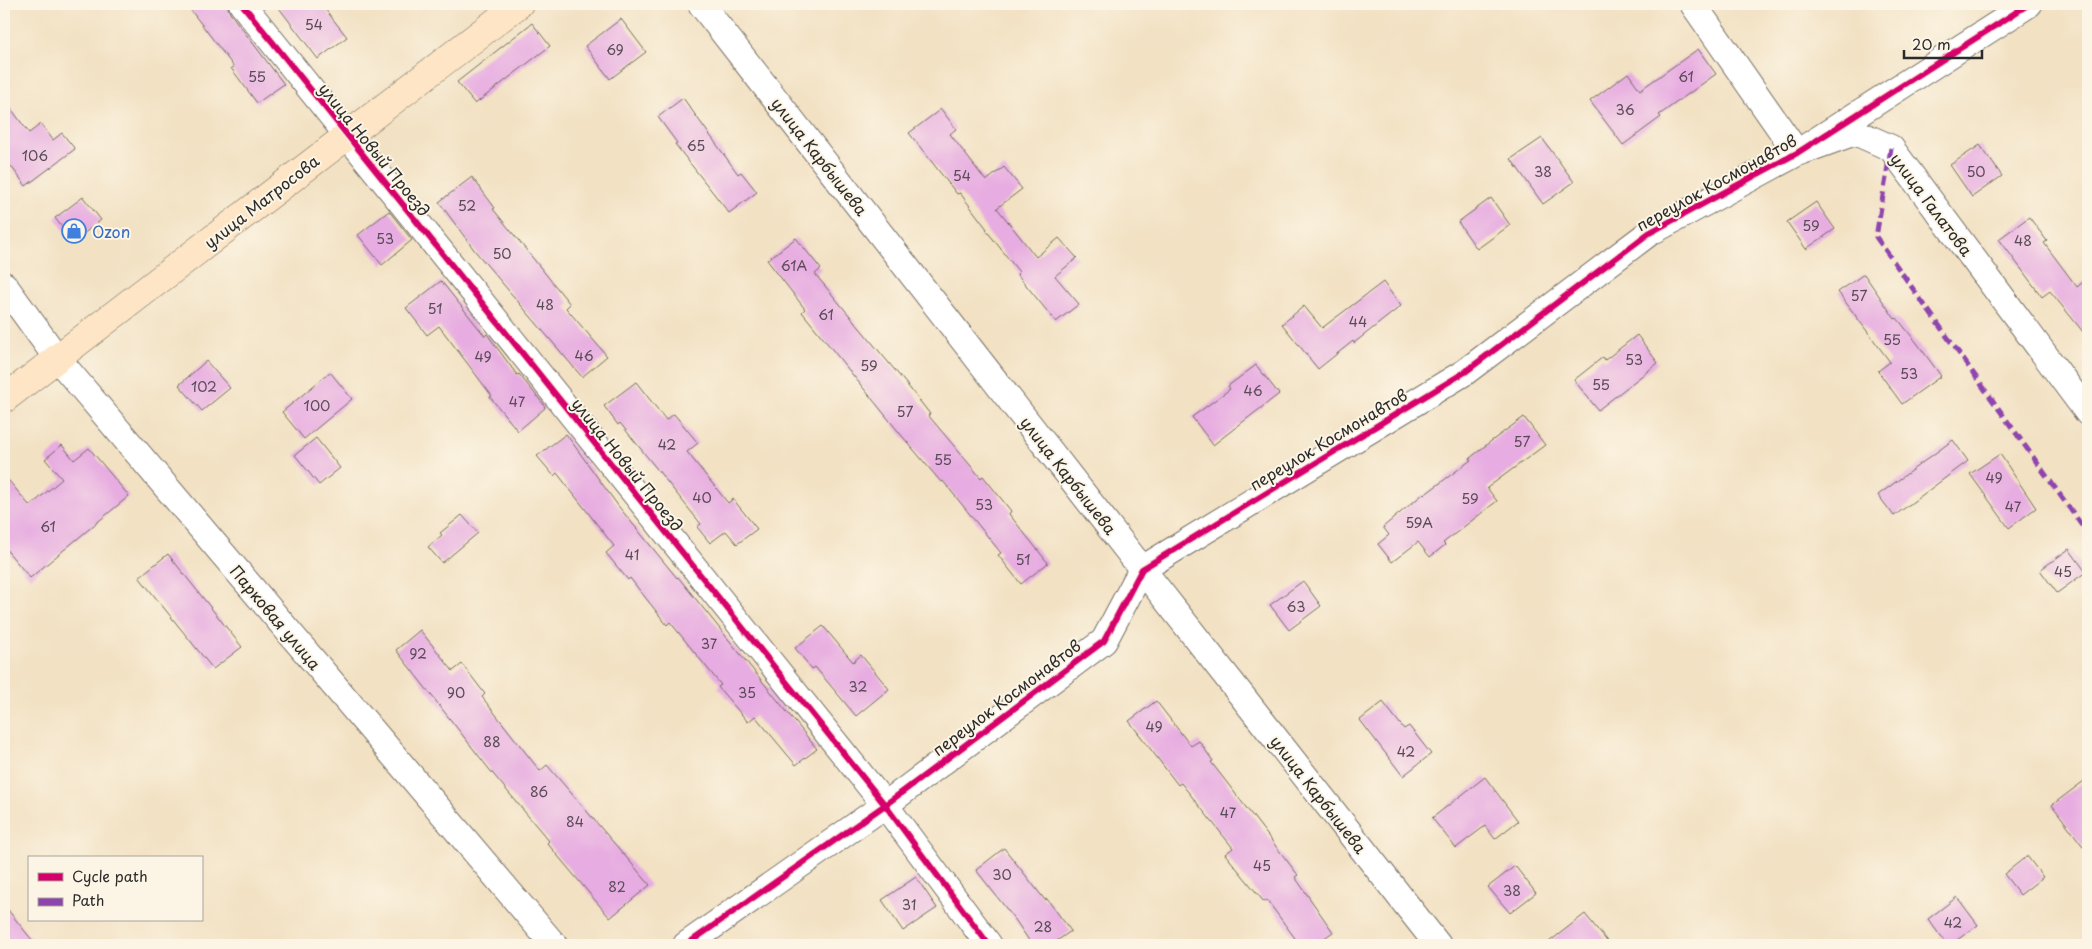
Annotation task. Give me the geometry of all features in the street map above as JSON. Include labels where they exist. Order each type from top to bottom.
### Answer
[{"type":"street","name":"улица Новый Проезд","points":[[242,4],[346,136],[885,805],[989,945]]},
{"type":"street","name":"улица Матросова","points":[[4,399],[519,4]]},
{"type":"street","name":"улица Карбышева","points":[[701,4],[1438,945]]},
{"type":"street","points":[[1693,4],[1797,153]]},
{"type":"street","name":"переулок Космонавтов","points":[[686,945],[885,805],[1104,641],[1142,569],[1465,372],[1649,233],[1797,153],[2028,4]]},
{"type":"street","name":"улица Галатова","points":[[1797,153],[1855,132],[1891,148],[2088,413]]},
{"type":"street","name":"Парковая улица","points":[[4,285],[57,358],[554,945]]},
{"type":"building","points":[[186,4],[227,4],[230,13],[284,84],[257,103],[231,68],[234,67]]},
{"type":"building","points":[[276,4],[321,4],[347,37],[318,59]]},
{"type":"building","points":[[621,19],[646,52],[610,79],[585,46]]},
{"type":"building","points":[[532,23],[550,46],[475,104],[457,82]]},
{"type":"building","points":[[1698,49],[1716,74],[1659,115],[1661,117],[1623,145],[1590,101],[1628,73],[1640,90]]},
{"type":"building","points":[[683,98],[738,174],[741,172],[757,192],[729,213],[675,144],[677,143],[658,117]]},
{"type":"building","points":[[4,99],[29,133],[41,124],[53,140],[62,133],[75,149],[26,186],[4,157]]},
{"type":"building","points":[[941,109],[956,129],[950,134],[986,181],[1004,167],[1022,189],[997,208],[1036,257],[1059,238],[1077,258],[1055,276],[1079,304],[1056,322],[1017,274],[1019,272],[960,193],[957,194],[909,133]]},
{"type":"building","points":[[1542,138],[1574,182],[1543,204],[1511,159]]},
{"type":"building","points":[[1980,145],[2002,176],[1972,197],[1950,165]]},
{"type":"building","points":[[472,177],[495,208],[493,209],[570,304],[566,308],[607,356],[582,377],[475,251],[439,202]]},
{"type":"building","points":[[83,197],[101,220],[73,242],[55,218]]},
{"type":"building","points":[[1491,198],[1510,225],[1477,249],[1458,222]]},
{"type":"building","points":[[1816,202],[1835,229],[1806,249],[1787,222]]},
{"type":"building","points":[[389,211],[412,240],[382,265],[358,235]]},
{"type":"building","points":[[2029,217],[2047,241],[2044,243],[2077,287],[2088,278],[2088,338],[2050,291],[2042,297],[1999,239]]},
{"type":"building","points":[[796,238],[821,269],[815,274],[908,386],[930,414],[928,415],[981,478],[983,476],[1011,511],[1009,514],[1048,563],[1021,584],[998,555],[1001,553],[943,481],[941,482],[902,436],[802,312],[805,309],[767,260]]},
{"type":"building","points":[[1864,274],[1895,319],[1897,318],[1941,376],[1902,404],[1878,371],[1890,362],[1838,292]]},
{"type":"building","points":[[441,281],[485,336],[487,334],[517,375],[519,374],[544,405],[545,408],[518,431],[490,397],[492,396],[439,326],[427,335],[406,308]]},
{"type":"building","points":[[1383,282],[1401,306],[1318,369],[1282,324],[1304,306],[1322,328]]},
{"type":"building","points":[[1637,335],[1658,363],[1598,410],[1574,380],[1603,357],[1605,360]]},
{"type":"building","points":[[206,361],[230,388],[202,411],[179,385]]},
{"type":"building","points":[[1256,365],[1279,394],[1213,445],[1192,417],[1230,389],[1228,386]]},
{"type":"building","points":[[330,372],[352,399],[304,439],[282,412]]},
{"type":"building","points":[[636,382],[666,420],[674,414],[698,443],[687,452],[728,503],[733,499],[757,529],[737,544],[726,531],[710,543],[697,527],[701,524],[620,423],[618,425],[604,406]]},
{"type":"building","points":[[1524,417],[1545,445],[1487,488],[1497,501],[1443,543],[1445,545],[1430,557],[1418,542],[1392,562],[1378,544],[1389,535],[1383,527]]},
{"type":"building","points":[[566,434],[619,507],[817,749],[796,765],[755,716],[748,722],[718,687],[721,685],[670,622],[667,625],[630,578],[628,580],[606,553],[614,546],[557,473],[554,476],[537,456]]},
{"type":"building","points":[[316,438],[340,468],[319,485],[295,455]]},
{"type":"building","points":[[1953,440],[1968,461],[1894,516],[1878,495]]},
{"type":"building","points":[[62,445],[74,460],[89,448],[129,496],[30,578],[4,547],[4,475],[30,506],[62,479],[45,459]]},
{"type":"building","points":[[2000,454],[2036,508],[2009,528],[1970,474]]},
{"type":"building","points":[[462,515],[478,533],[442,563],[428,547],[442,535],[440,533]]},
{"type":"building","points":[[2069,549],[2086,572],[2057,593],[2040,570]]},
{"type":"building","points":[[168,554],[242,647],[213,669],[139,577]]},
{"type":"building","points":[[1303,581],[1321,606],[1289,630],[1270,605]]},
{"type":"building","points":[[823,626],[853,662],[861,655],[889,689],[856,716],[815,667],[812,669],[795,648]]},
{"type":"building","points":[[420,630],[453,671],[462,664],[485,694],[482,697],[540,771],[547,765],[650,885],[610,918],[547,843],[549,841],[489,769],[396,650]]},
{"type":"building","points":[[1156,701],[1191,746],[1199,741],[1213,761],[1211,762],[1298,875],[1295,877],[1333,932],[1314,945],[1300,945],[1267,900],[1264,902],[1225,854],[1233,848],[1181,783],[1178,785],[1129,721]]},
{"type":"building","points":[[1383,702],[1404,729],[1409,726],[1431,754],[1403,776],[1360,720]]},
{"type":"building","points":[[1485,777],[1518,821],[1495,839],[1485,826],[1456,848],[1432,818]]},
{"type":"building","points":[[2088,778],[2088,853],[2052,805]]},
{"type":"building","points":[[1004,848],[1071,931],[1051,945],[1032,945],[1016,921],[976,870]]},
{"type":"building","points":[[2027,856],[2043,877],[2020,895],[2004,874]]},
{"type":"building","points":[[1515,866],[1536,893],[1510,913],[1488,887]]},
{"type":"building","points":[[916,877],[937,908],[903,931],[882,900]]},
{"type":"building","points":[[1957,897],[1978,925],[1950,945],[1947,945],[1928,919]]},
{"type":"building","points":[[4,905],[36,945],[4,945]]},
{"type":"building","points":[[1585,914],[1610,945],[1545,945]]},
{"type":"marked path","points":[[1891,148],[1876,237],[2088,534]]},
{"type":"cycle path","points":[[242,4],[885,805],[989,945]]},
{"type":"cycle path","points":[[686,945],[885,805],[1104,641],[1142,569],[1465,372],[1649,233],[1797,153],[2029,4]]},
{"type":"place","name":"Ozon","points":[[74,231]]}]
